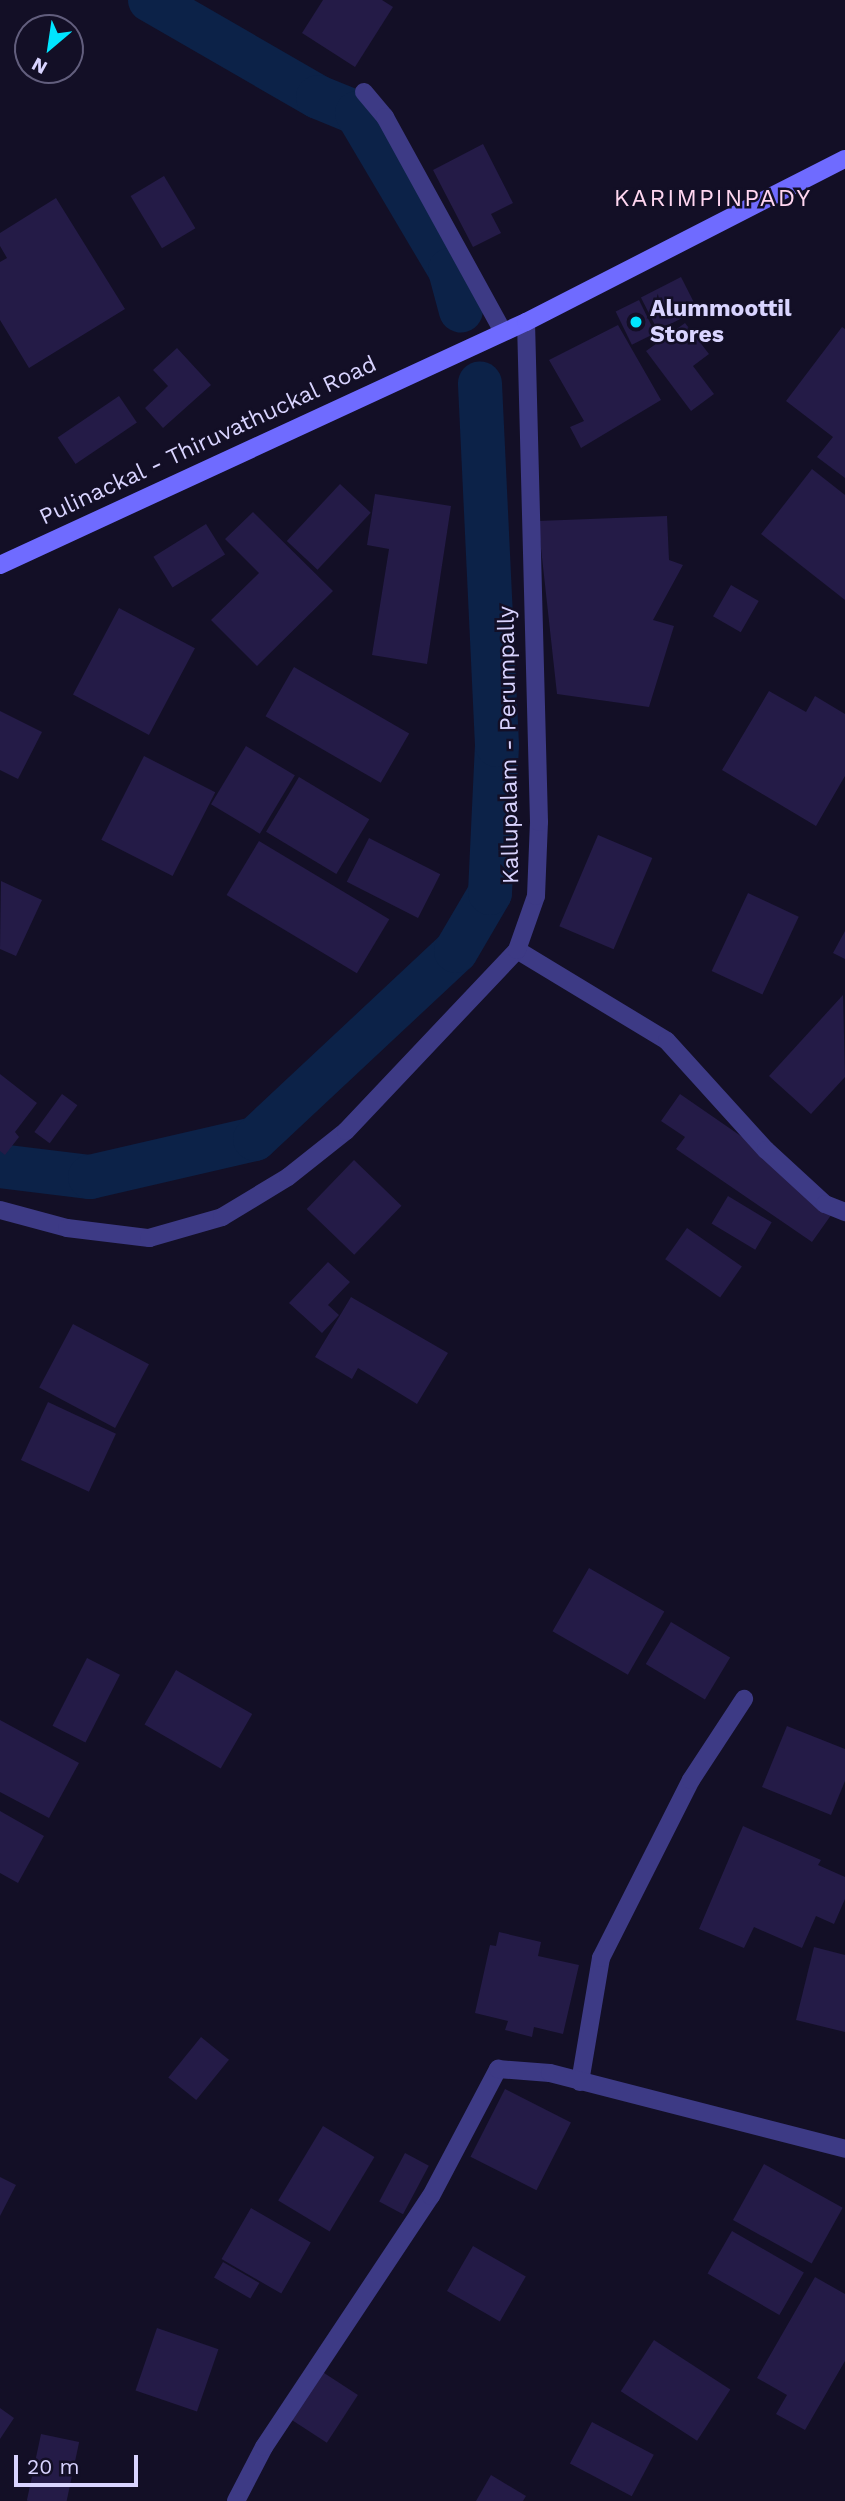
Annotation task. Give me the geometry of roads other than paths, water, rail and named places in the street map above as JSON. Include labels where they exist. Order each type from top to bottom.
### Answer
[{"type":"main road","points":[[496,335],[845,159]]},
{"type":"main road","name":"Pulinackal - Thiruvathuckal Road","points":[[0,565],[496,335]]},
{"type":"street","points":[[364,92],[385,117],[496,335]]},
{"type":"street","name":"Kallupalam - Perumpally","points":[[517,950],[536,896],[539,822],[526,322]]},
{"type":"street","points":[[0,1210],[67,1228],[149,1238],[222,1217],[288,1177],[346,1131],[517,950],[667,1041],[766,1150],[825,1204],[845,1212]]},
{"type":"street","points":[[580,2082],[601,1958],[691,1780],[744,1699]]},
{"type":"street","points":[[236,2501],[264,2447],[431,2196],[498,2069],[550,2073],[845,2149]]},
{"type":"waterway","points":[[150,0],[318,97],[357,113],[450,270],[461,311]]},
{"type":"waterway","points":[[0,1166],[90,1177],[255,1139],[456,951],[490,893],[497,745],[480,383]]},
{"type":"place","name":"Alummoottil Stores","points":[[636,322]]},
{"type":"district","name":"KARIMPINPADY","points":[[713,199]]}]
